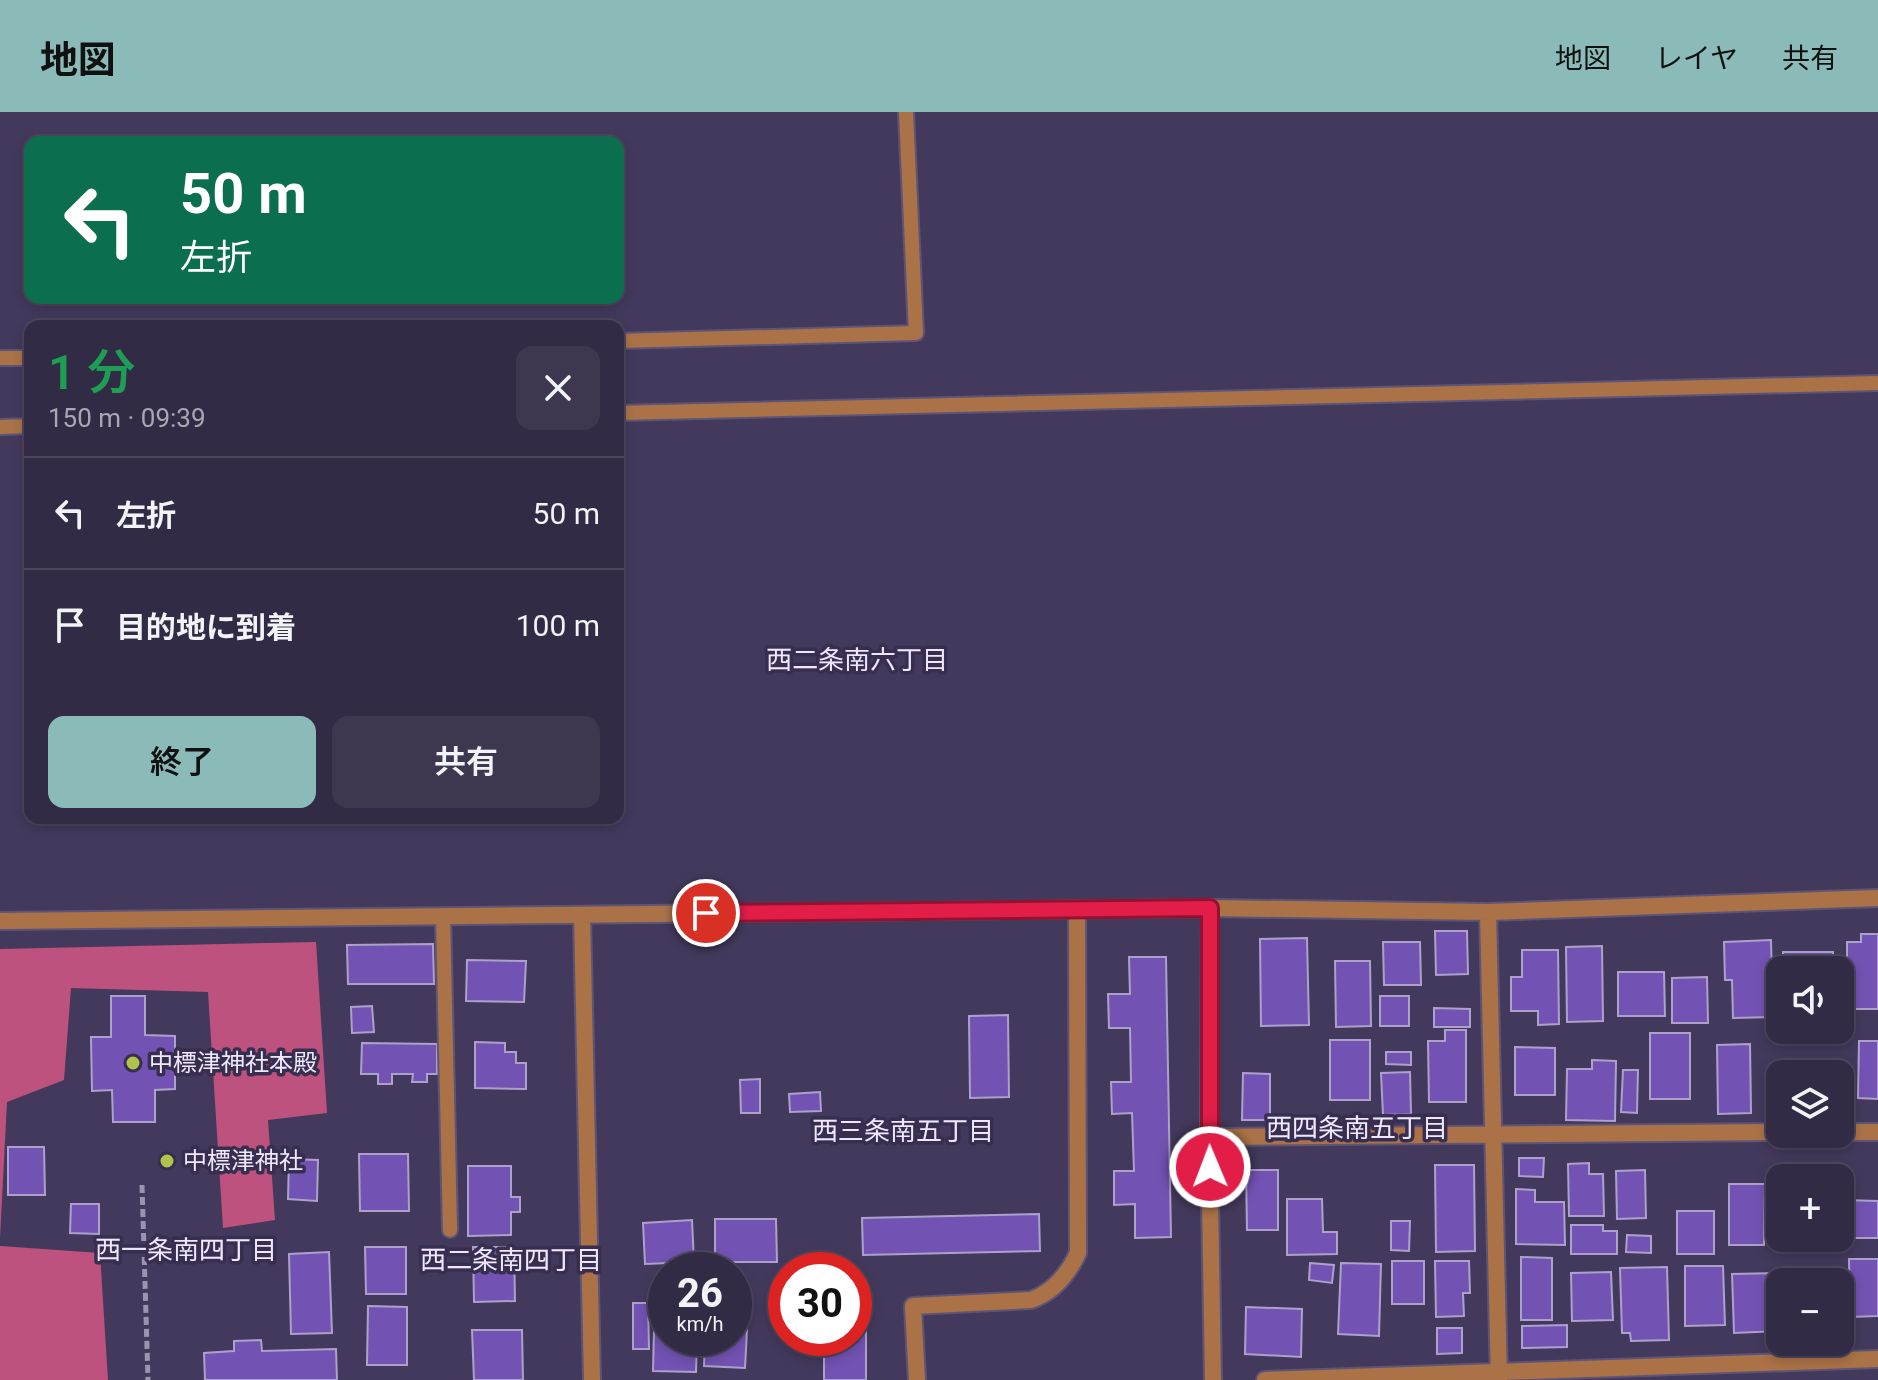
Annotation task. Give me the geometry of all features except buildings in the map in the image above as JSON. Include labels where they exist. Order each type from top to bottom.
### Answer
[{"type":"street","points":[[0,921],[1210,908],[1488,912],[1878,898]]},
{"type":"street","points":[[1210,908],[1209,1137],[1213,1380]]},
{"type":"street","points":[[917,1380],[913,1306],[1031,1300],[1043,1296],[1057,1285],[1070,1270],[1078,1253],[1077,909]]},
{"type":"street","points":[[1488,912],[1499,1376]]},
{"type":"street","points":[[582,915],[592,1380]]},
{"type":"street","points":[[1209,1137],[1766,1132]]},
{"type":"street","points":[[1854,1132],[1878,1132]]},
{"type":"street","points":[[1265,1380],[1499,1376],[1878,1359]]},
{"type":"lane","points":[[624,341],[916,333],[906,112]]},
{"type":"lane","points":[[0,358],[24,358]]},
{"type":"lane","points":[[624,413],[1878,383]]},
{"type":"lane","points":[[0,427],[24,426]]},
{"type":"lane","points":[[443,916],[450,1230]]},
{"type":"path","points":[[142,1185],[148,1380]]},
{"type":"shaded area","points":[[316,942],[327,1113],[268,1120],[275,1220],[223,1228],[208,992],[71,988],[64,1080],[7,1102],[0,1238],[0,949]]},
{"type":"shaded area","points":[[0,1246],[100,1253],[108,1380],[0,1380]]},
{"type":"place","name":"中標津神社本殿","points":[[133,1063]]},
{"type":"place","name":"中標津神社","points":[[167,1161]]},
{"type":"district","name":"西二条南六丁目","points":[[857,660]]},
{"type":"district","name":"西四条南五丁目","points":[[1357,1128]]},
{"type":"district","name":"西三条南五丁目","points":[[903,1131]]},
{"type":"district","name":"西一条南四丁目","points":[[186,1250]]},
{"type":"district","name":"西二条南四丁目","points":[[511,1260]]},
{"type":"route","points":[[706,913],[1210,908],[1210,1167]]}]
